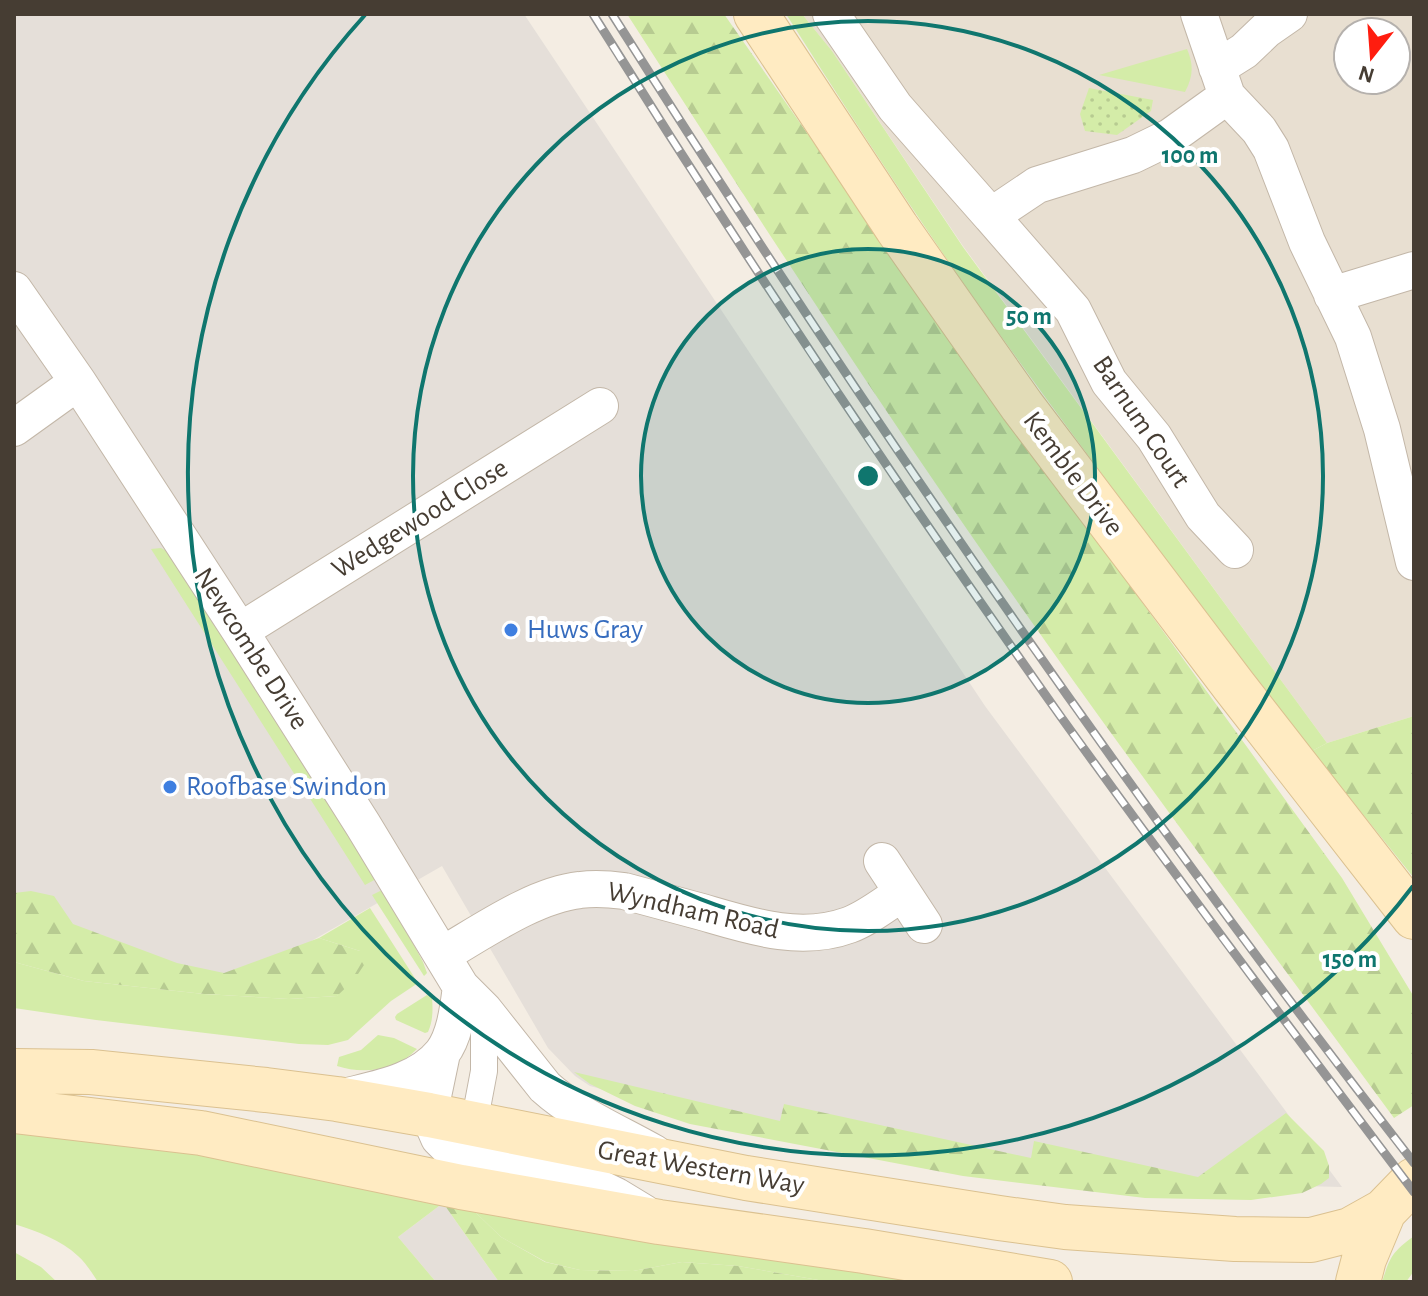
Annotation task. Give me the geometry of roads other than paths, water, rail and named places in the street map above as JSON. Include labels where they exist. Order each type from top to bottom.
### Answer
[{"type":"main road","name":"Kemble Drive","points":[[756,14],[897,228],[1022,406],[1414,917]]},
{"type":"main road","name":"Great Western Way","points":[[14,1071],[91,1072],[337,1099],[746,1178],[1065,1227],[1209,1238],[1311,1240],[1350,1230],[1384,1211]]},
{"type":"main road","name":"Great Western Way","points":[[14,1111],[201,1133],[461,1187],[659,1222],[864,1251],[1050,1282]]},
{"type":"main road","points":[[1358,1282],[1370,1242],[1384,1211],[1414,1180]]},
{"type":"street","name":"Barnum Court","points":[[831,14],[895,107],[1073,310],[1109,382],[1154,437],[1203,516],[1235,550]]},
{"type":"street","points":[[1199,14],[1222,82],[1271,149],[1307,242],[1353,337],[1382,429],[1413,553]]},
{"type":"street","points":[[991,216],[1037,185],[1133,155],[1170,137],[1222,82],[1244,51],[1289,14]]},
{"type":"street","points":[[1332,295],[1414,270]]},
{"type":"street","name":"Newcombe Drive","points":[[14,290],[78,382],[240,631],[442,955],[473,999],[545,1087],[582,1113],[673,1164]]},
{"type":"street","points":[[14,428],[78,382]]},
{"type":"street","name":"Wedgewood Close","points":[[240,631],[600,406]]},
{"type":"street","points":[[882,861],[924,925]]},
{"type":"street","name":"Wyndham Road","points":[[442,955],[528,906],[577,890],[602,888],[624,891],[763,930],[797,933],[829,931],[849,925],[902,893]]},
{"type":"street","points":[[473,999],[453,1027],[442,1053],[429,1115],[439,1138],[468,1158],[591,1184],[659,1222]]},
{"type":"street","points":[[473,999],[484,1071],[474,1124]]},
{"type":"street","points":[[337,1099],[404,1080],[442,1053]]},
{"type":"railway","points":[[593,14],[764,281],[1000,631],[1148,837],[1414,1192]]},
{"type":"railway","points":[[612,14],[802,308],[999,598],[1203,883],[1414,1163]]},
{"type":"place","name":"Huws Gray","points":[[511,630]]},
{"type":"place","name":"Roofbase Swindon","points":[[170,787]]}]
